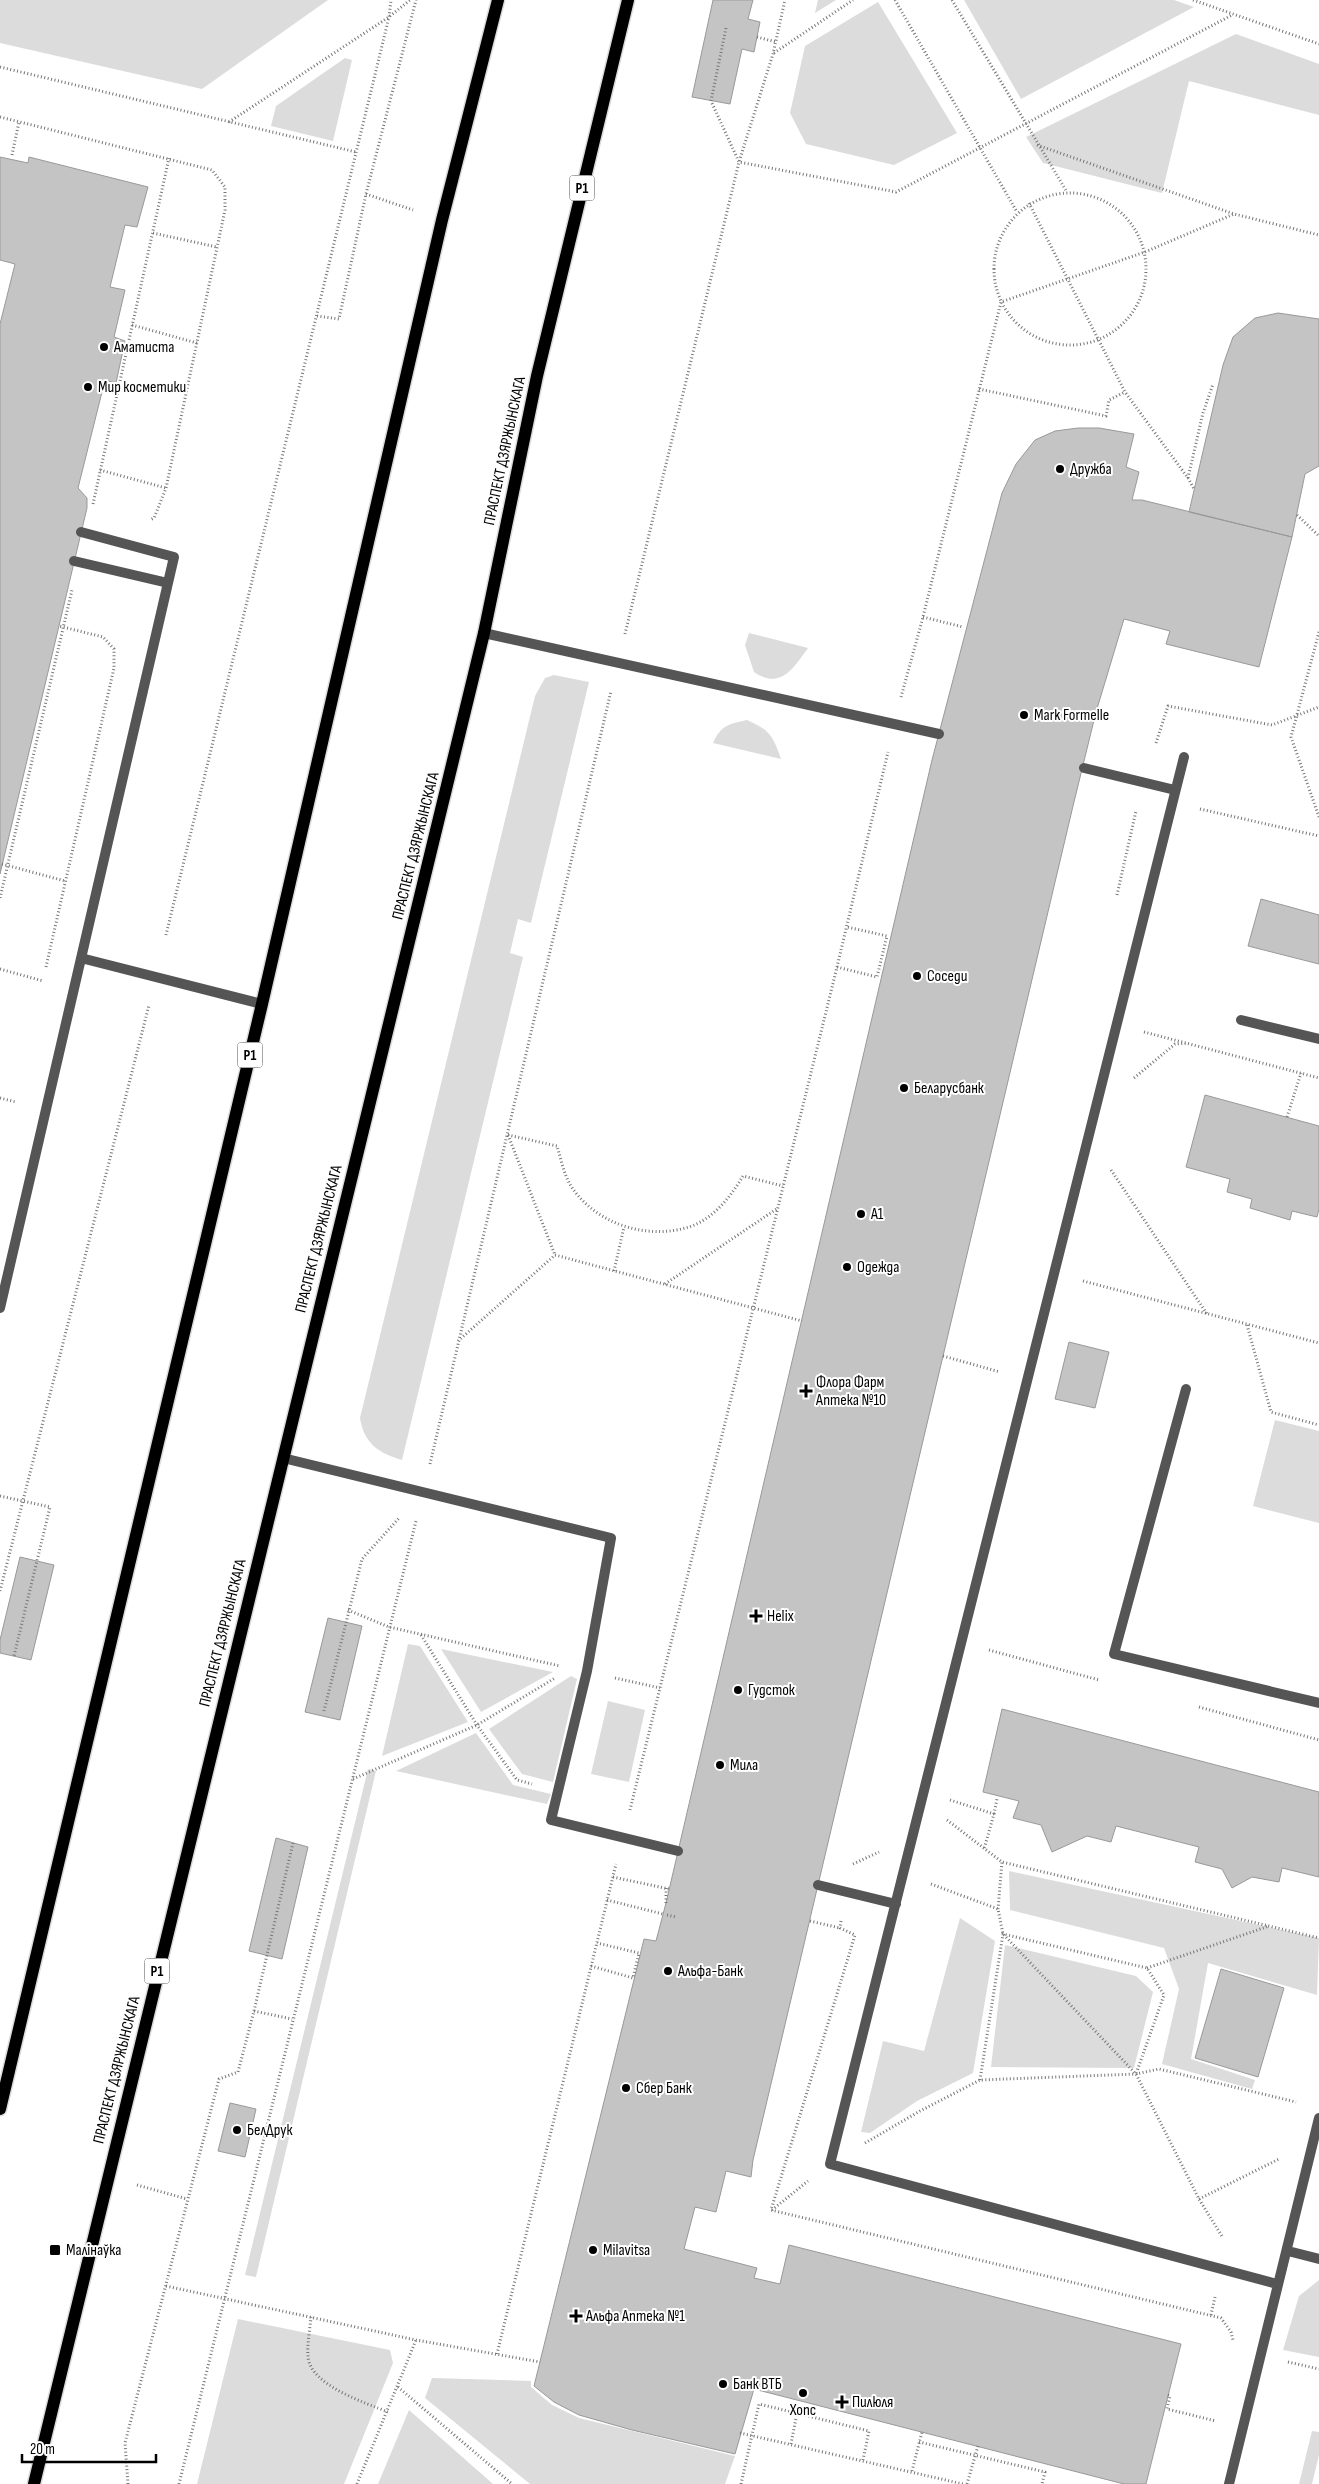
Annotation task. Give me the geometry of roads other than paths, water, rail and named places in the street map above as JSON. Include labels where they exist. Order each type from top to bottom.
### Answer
[{"type":"main road","name":"Р1","points":[[0,2109],[262,1004],[442,220],[498,0]]},
{"type":"main road","name":"ПРАСПЕКТ ДЗЯРЖЫНСКАГА","points":[[34,2484],[107,2177],[484,633],[537,376],[628,0]]},
{"type":"lane","points":[[0,1308],[174,557],[81,532]]},
{"type":"lane","points":[[74,560],[168,583]]},
{"type":"lane","points":[[484,633],[939,734]]},
{"type":"lane","points":[[1184,757],[830,2164],[1277,2284]]},
{"type":"lane","points":[[1084,768],[1176,790]]},
{"type":"lane","points":[[81,958],[262,1004]]},
{"type":"lane","points":[[1241,1020],[1319,1039]]},
{"type":"lane","points":[[1186,1389],[1114,1654],[1319,1703]]},
{"type":"lane","points":[[283,1458],[610,1538],[587,1671],[550,1820],[678,1851]]},
{"type":"lane","points":[[818,1885],[896,1904]]},
{"type":"lane","points":[[1229,2484],[1277,2284],[1288,2251],[1319,2118]]},
{"type":"lane","points":[[1288,2251],[1319,2259]]},
{"type":"place","name":"Аматиста","points":[[104,347]]},
{"type":"place","name":"Мир косметики","points":[[88,387]]},
{"type":"place","name":"Дружба","points":[[1060,469]]},
{"type":"place","name":"Mark Formelle","points":[[1024,715]]},
{"type":"place","name":"Соседи","points":[[917,976]]},
{"type":"place","name":"Беларусбанк","points":[[904,1088]]},
{"type":"place","name":"A1","points":[[861,1214]]},
{"type":"place","name":"Одежда","points":[[847,1267]]},
{"type":"place","name":"Флора Фарм Аптека №10","points":[[806,1391]]},
{"type":"place","name":"Helix","points":[[756,1616]]},
{"type":"place","name":"Гудсток","points":[[738,1690]]},
{"type":"place","name":"Мила","points":[[720,1765]]},
{"type":"place","name":"Альфа-Банк","points":[[668,1971]]},
{"type":"place","name":"Сбер Банк","points":[[626,2088]]},
{"type":"place","name":"БелДрук","points":[[237,2130]]},
{"type":"place","name":"Малінаўка","points":[[55,2250]]},
{"type":"place","name":"Milavitsa","points":[[593,2250]]},
{"type":"place","name":"Альфа Аптека №1","points":[[576,2316]]},
{"type":"place","name":"Банк ВТБ","points":[[723,2384]]},
{"type":"place","name":"Хопс","points":[[803,2393]]},
{"type":"place","name":"Пилюля","points":[[842,2402]]}]
